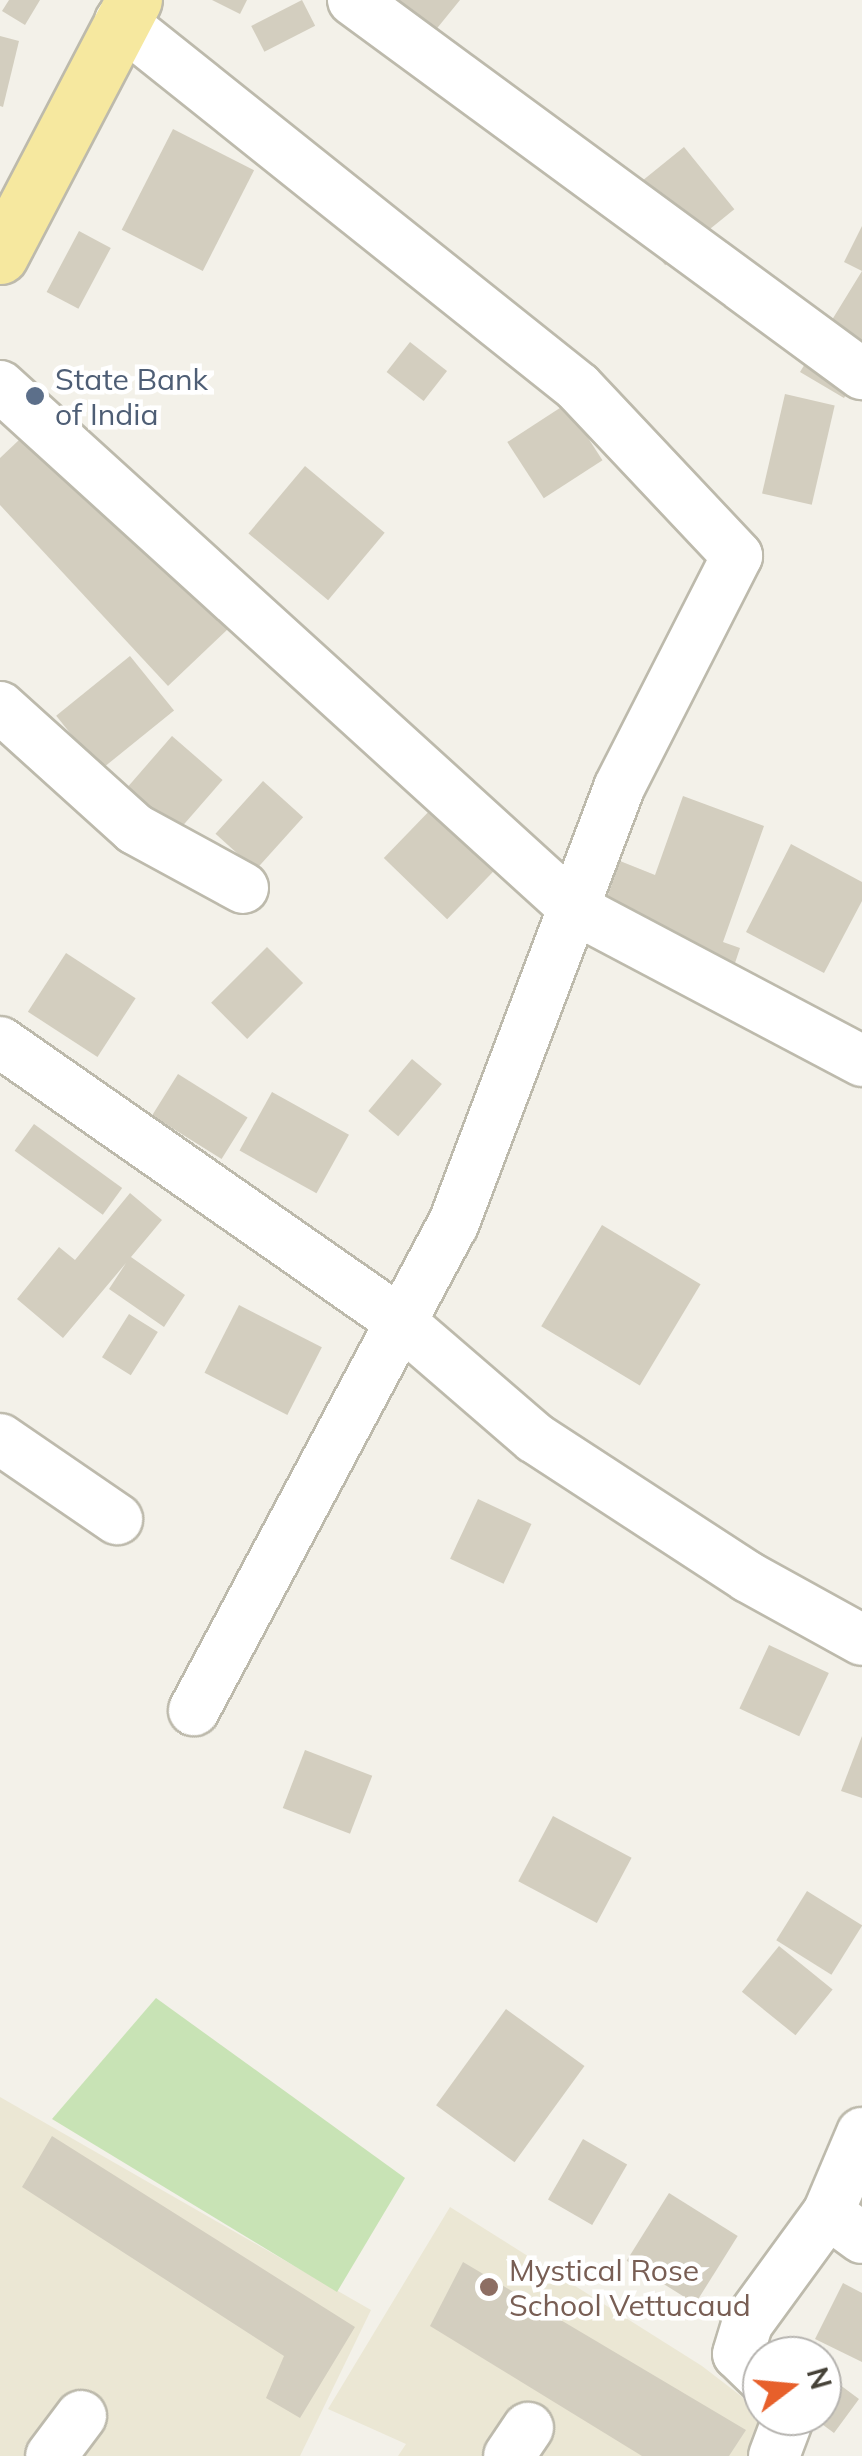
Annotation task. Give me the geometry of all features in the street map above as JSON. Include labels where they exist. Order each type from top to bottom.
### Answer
[{"type":"main road","points":[[0,256],[127,11]]},
{"type":"street","points":[[353,0],[862,374]]},
{"type":"street","points":[[127,11],[578,388],[738,556],[619,788],[453,1224],[398,1319],[194,1710]]},
{"type":"street","points":[[0,386],[575,909],[862,1061]]},
{"type":"street","points":[[0,707],[135,829],[243,888]]},
{"type":"street","points":[[0,1042],[398,1319],[535,1438],[748,1577],[862,1640]]},
{"type":"street","points":[[0,1439],[117,1519]]},
{"type":"street","points":[[744,2336],[748,2324],[845,2226],[862,2133]]},
{"type":"street","points":[[51,2456],[82,2416]]},
{"type":"shaded area","points":[[0,2097],[371,2310],[300,2456],[0,2456]]},
{"type":"shaded area","name":"Mystical Rose School Vettucaud","points":[[450,2207],[702,2366],[742,2397],[742,2436],[768,2436],[768,2456],[398,2456],[406,2444],[328,2409]]},
{"type":"green space","points":[[156,1998],[405,2178],[337,2292],[52,2119]]},
{"type":"building","points":[[9,0],[40,0],[25,25],[2,11]]},
{"type":"building","points":[[212,0],[247,0],[240,14]]},
{"type":"building","points":[[302,0],[315,26],[264,52],[251,26]]},
{"type":"building","points":[[395,0],[460,0],[434,32]]},
{"type":"building","points":[[0,36],[19,41],[3,107],[0,106]]},
{"type":"building","points":[[173,129],[254,170],[203,271],[122,230]]},
{"type":"building","points":[[684,147],[734,209],[665,265],[615,203]]},
{"type":"building","points":[[862,226],[862,271],[844,262]]},
{"type":"building","points":[[79,231],[111,248],[78,309],[47,292]]},
{"type":"building","points":[[862,271],[862,370],[844,398],[800,372]]},
{"type":"building","points":[[410,342],[447,371],[424,401],[387,372]]},
{"type":"building","points":[[785,394],[835,405],[812,505],[762,493]]},
{"type":"building","points":[[566,404],[602,460],[544,498],[507,442]]},
{"type":"building","points":[[38,422],[229,628],[168,686],[0,505],[0,458]]},
{"type":"building","points":[[305,466],[385,533],[328,600],[248,533]]},
{"type":"building","points":[[130,656],[174,710],[100,770],[56,716]]},
{"type":"building","points":[[172,736],[223,780],[167,844],[116,800]]},
{"type":"building","points":[[263,781],[303,817],[256,870],[215,834]]},
{"type":"building","points":[[683,796],[764,826],[723,942],[740,948],[734,966],[600,917],[620,861],[655,875]]},
{"type":"building","points":[[438,802],[501,863],[447,919],[384,858]]},
{"type":"building","points":[[791,844],[862,882],[862,901],[824,973],[746,932]]},
{"type":"building","points":[[267,947],[303,983],[247,1039],[211,1003]]},
{"type":"building","points":[[66,953],[136,998],[97,1057],[28,1012]]},
{"type":"building","points":[[412,1059],[442,1084],[398,1136],[368,1111]]},
{"type":"building","points":[[178,1074],[248,1117],[222,1159],[152,1116]]},
{"type":"building","points":[[272,1092],[349,1135],[316,1193],[240,1151]]},
{"type":"building","points":[[34,1124],[122,1188],[103,1215],[15,1151]]},
{"type":"building","points":[[130,1193],[162,1220],[131,1257],[185,1295],[164,1327],[109,1289],[126,1263],[63,1338],[17,1299],[59,1247],[75,1260]]},
{"type":"building","points":[[602,1225],[701,1284],[640,1385],[541,1326]]},
{"type":"building","points":[[239,1305],[322,1347],[287,1415],[204,1373]]},
{"type":"building","points":[[129,1314],[158,1332],[131,1375],[102,1357]]},
{"type":"building","points":[[478,1499],[531,1524],[504,1584],[450,1559]]},
{"type":"building","points":[[769,1645],[829,1673],[799,1736],[739,1708]]},
{"type":"building","points":[[862,1736],[862,1798],[841,1791]]},
{"type":"building","points":[[305,1750],[372,1776],[350,1834],[283,1808]]},
{"type":"building","points":[[553,1816],[632,1858],[597,1923],[518,1881]]},
{"type":"building","points":[[807,1891],[862,1925],[831,1975],[776,1940]]},
{"type":"building","points":[[779,1946],[833,1989],[795,2035],[742,1992]]},
{"type":"building","points":[[506,2009],[584,2066],[515,2162],[436,2105]]},
{"type":"building","points":[[52,2136],[355,2327],[300,2418],[266,2398],[284,2356],[22,2187]]},
{"type":"building","points":[[583,2139],[627,2164],[592,2225],[548,2200]]},
{"type":"building","points":[[669,2193],[738,2236],[695,2304],[627,2261]]},
{"type":"building","points":[[463,2262],[742,2428],[742,2436],[729,2456],[642,2456],[430,2326]]},
{"type":"building","points":[[843,2283],[862,2293],[862,2362],[842,2352],[842,2336],[816,2336]]},
{"type":"building","points":[[842,2386],[859,2399],[842,2422]]},
{"type":"place","name":"State Bank of India","points":[[35,396]]},
{"type":"place","name":"Mystical Rose School Vettucaud","points":[[489,2287]]}]
